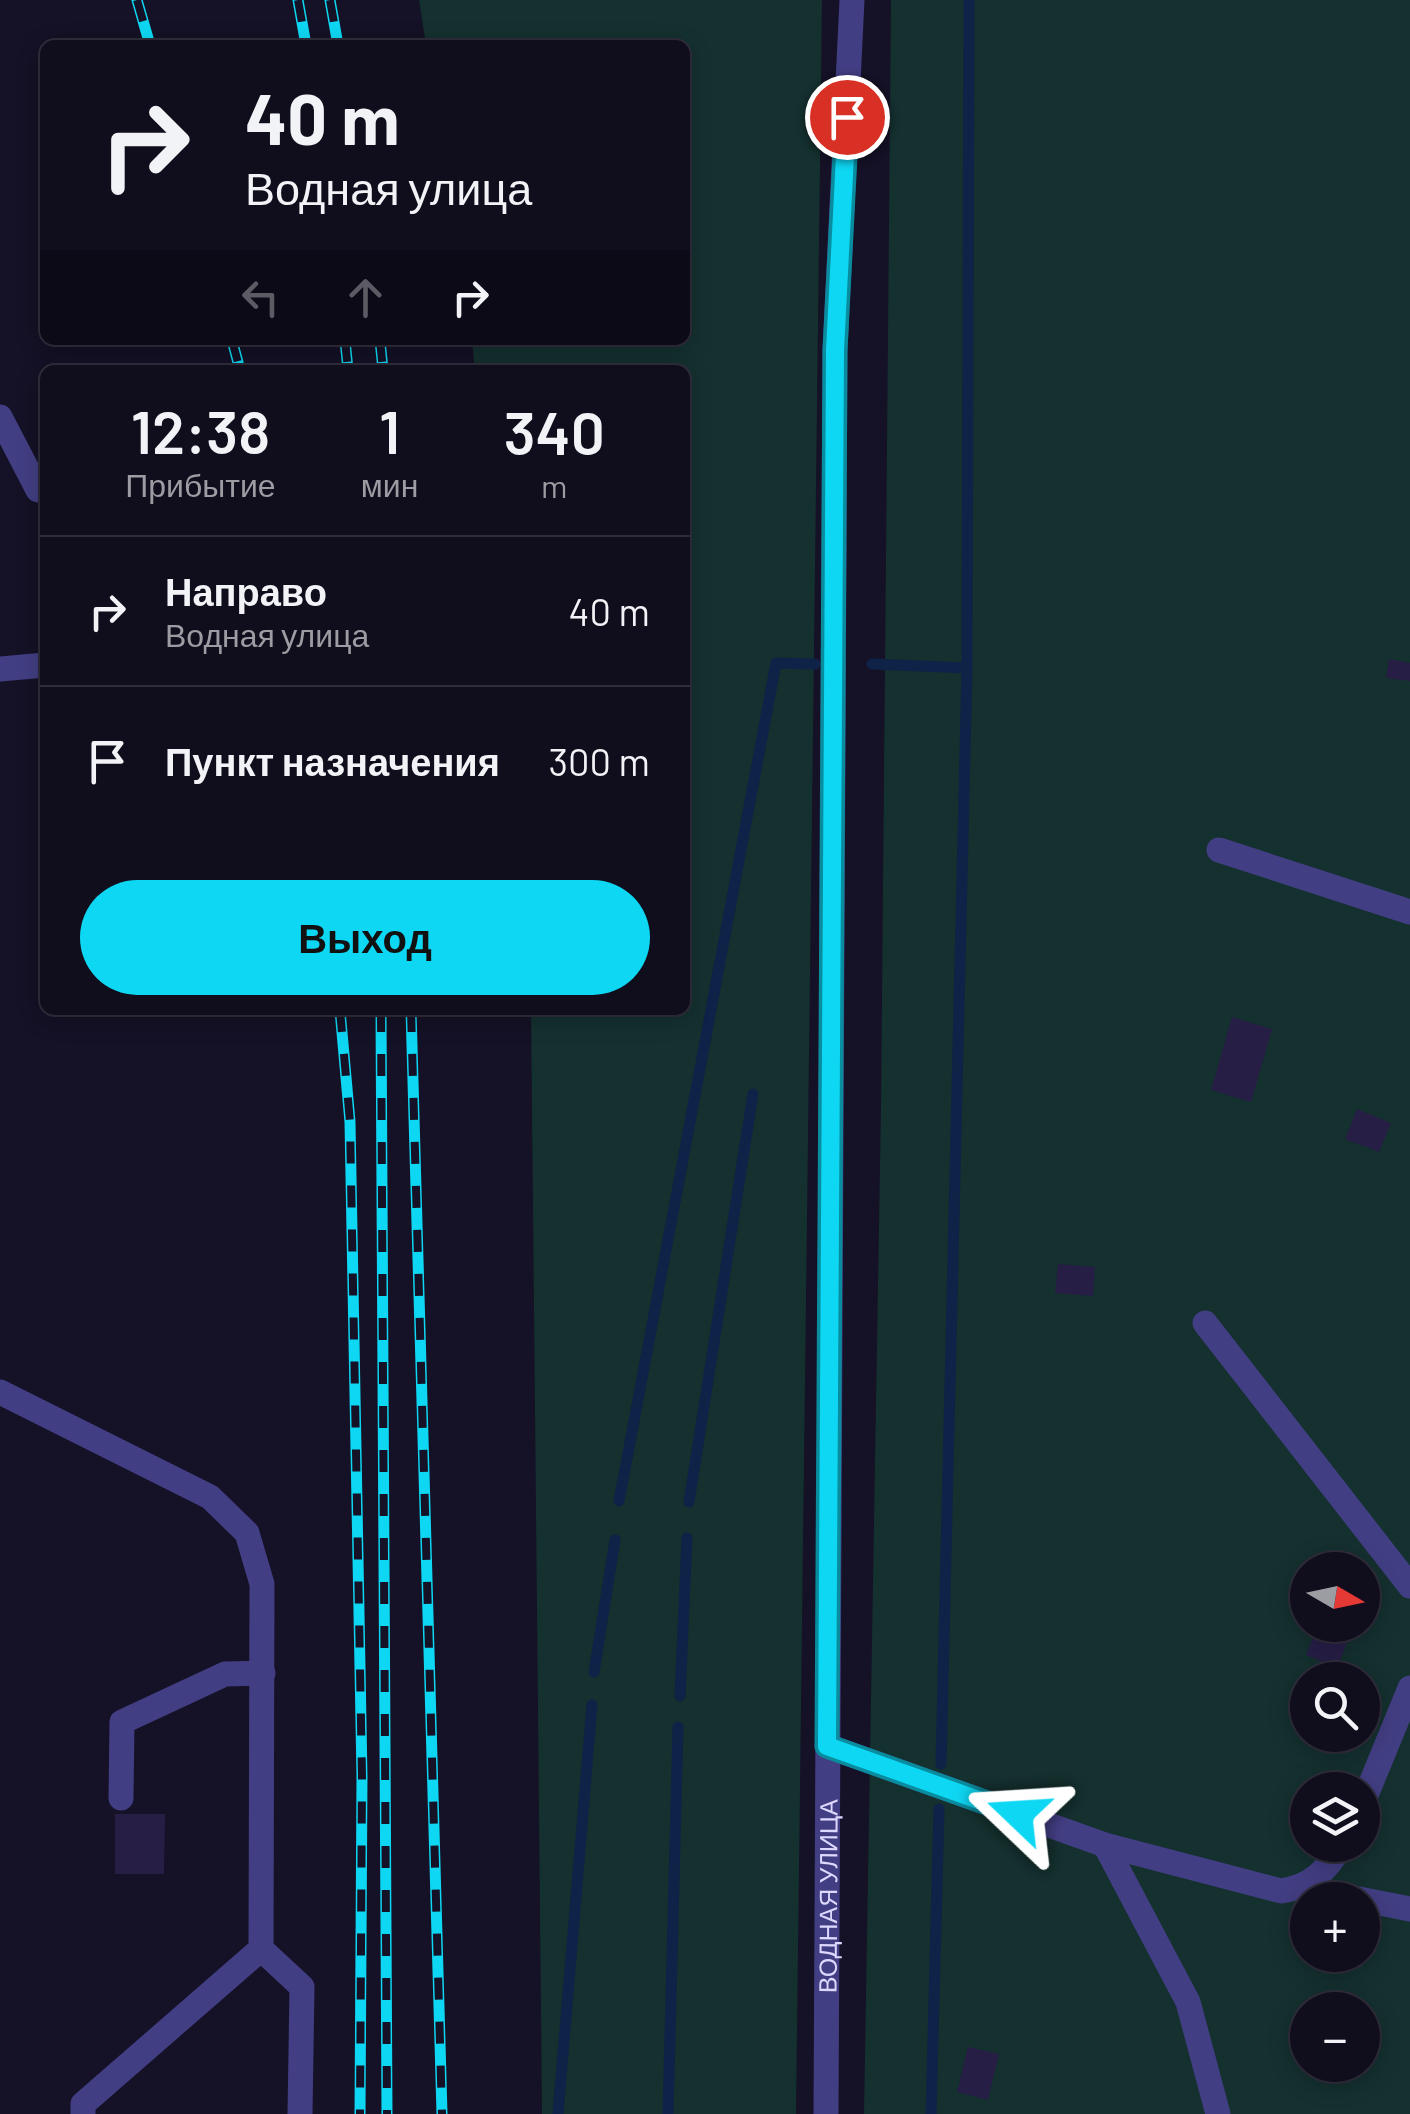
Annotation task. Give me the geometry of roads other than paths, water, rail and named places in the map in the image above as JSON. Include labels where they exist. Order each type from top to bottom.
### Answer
[{"type":"street","name":"ВОДНАЯ УЛИЦА","points":[[826,2114],[835,350],[852,0]]},
{"type":"street","points":[[0,417],[40,490]]},
{"type":"street","points":[[0,669],[40,666]]},
{"type":"street","points":[[1218,850],[1410,912]]},
{"type":"street","points":[[1205,1323],[1410,1586]]},
{"type":"street","points":[[0,1392],[210,1497],[247,1534],[262,1584],[262,1950],[302,1987],[300,2114]]},
{"type":"street","points":[[122,1798],[122,1722],[225,1674],[263,1673]]},
{"type":"street","points":[[1375,1772],[1410,1688]]},
{"type":"street","points":[[827,1746],[1105,1844],[1281,1891],[1290,1890]]},
{"type":"street","points":[[1105,1844],[1188,2002],[1218,2114]]},
{"type":"street","points":[[1310,1882],[1332,1862]]},
{"type":"street","points":[[1380,1903],[1410,1909]]},
{"type":"street","points":[[83,2114],[84,2104],[262,1950]]},
{"type":"waterway","points":[[941,1764],[967,668],[969,0]]},
{"type":"waterway","points":[[619,1501],[776,663],[815,664]]},
{"type":"waterway","points":[[872,664],[967,668]]},
{"type":"waterway","points":[[689,1502],[753,1094]]},
{"type":"waterway","points":[[680,1696],[687,1538]]},
{"type":"waterway","points":[[594,1672],[615,1540]]},
{"type":"waterway","points":[[558,2114],[592,1705]]},
{"type":"waterway","points":[[668,2114],[678,1727]]},
{"type":"waterway","points":[[931,2114],[939,1809]]},
{"type":"railway","points":[[137,0],[149,40]]},
{"type":"railway","points":[[298,0],[305,40]]},
{"type":"railway","points":[[330,0],[337,40]]},
{"type":"railway","points":[[233,345],[239,365]]},
{"type":"railway","points":[[346,345],[348,365]]},
{"type":"railway","points":[[380,345],[382,365]]},
{"type":"railway","points":[[340,1015],[350,1122],[362,1777],[360,2114]]},
{"type":"railway","points":[[381,1015],[387,2114]]},
{"type":"railway","points":[[411,1015],[442,2114]]}]
